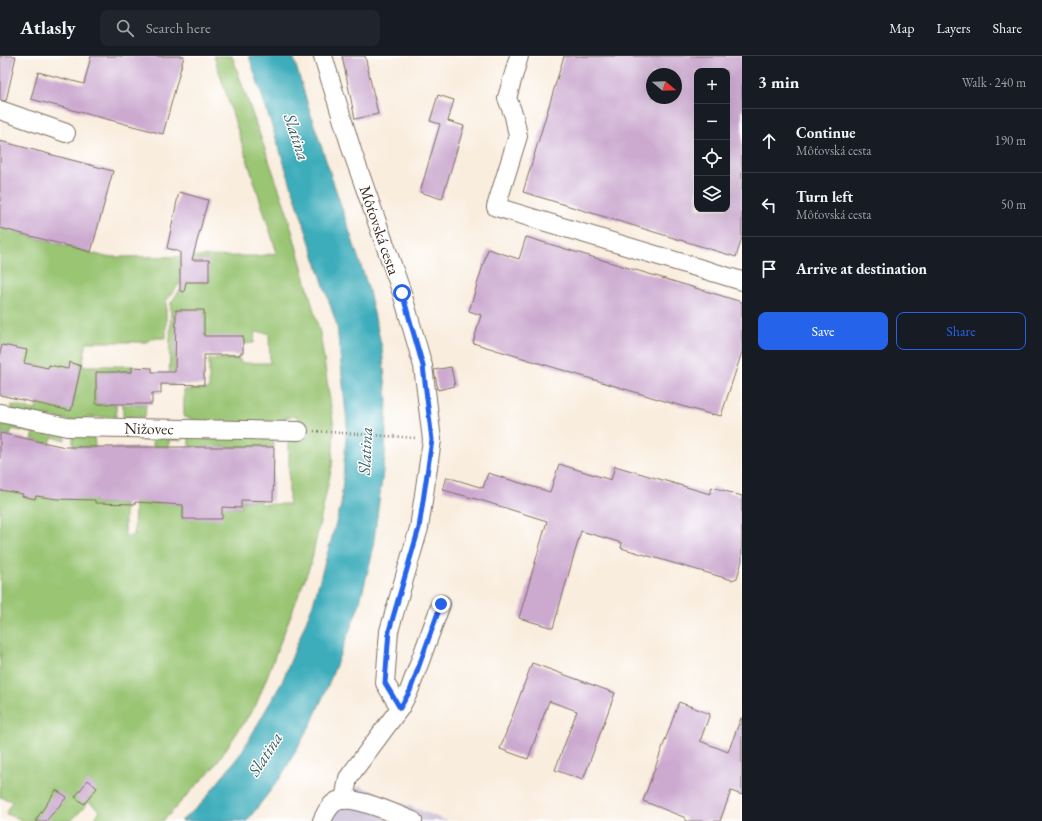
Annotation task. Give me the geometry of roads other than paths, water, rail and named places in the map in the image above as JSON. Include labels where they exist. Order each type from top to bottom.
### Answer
[{"type":"street","name":"Môťovská cesta","points":[[323,56],[353,154],[402,293],[423,366],[432,440],[419,528],[389,631],[385,683],[400,708]]},
{"type":"street","points":[[519,56],[507,98],[514,116],[518,136],[496,207],[742,280]]},
{"type":"street","points":[[0,110],[66,133]]},
{"type":"street","name":"Nižovec","points":[[0,413],[67,427],[299,431]]},
{"type":"street","points":[[344,800],[348,778],[400,708],[410,691],[441,604]]},
{"type":"street","points":[[322,821],[326,812],[336,802],[344,800],[356,800],[413,821]]},
{"type":"water","name":"Slatina","points":[[249,56],[293,56],[368,287],[382,348],[387,400],[385,456],[372,555],[359,606],[329,683],[311,724],[281,777],[247,821],[181,821],[201,804],[241,753],[282,682],[313,604],[341,505],[347,424],[337,326]]}]
